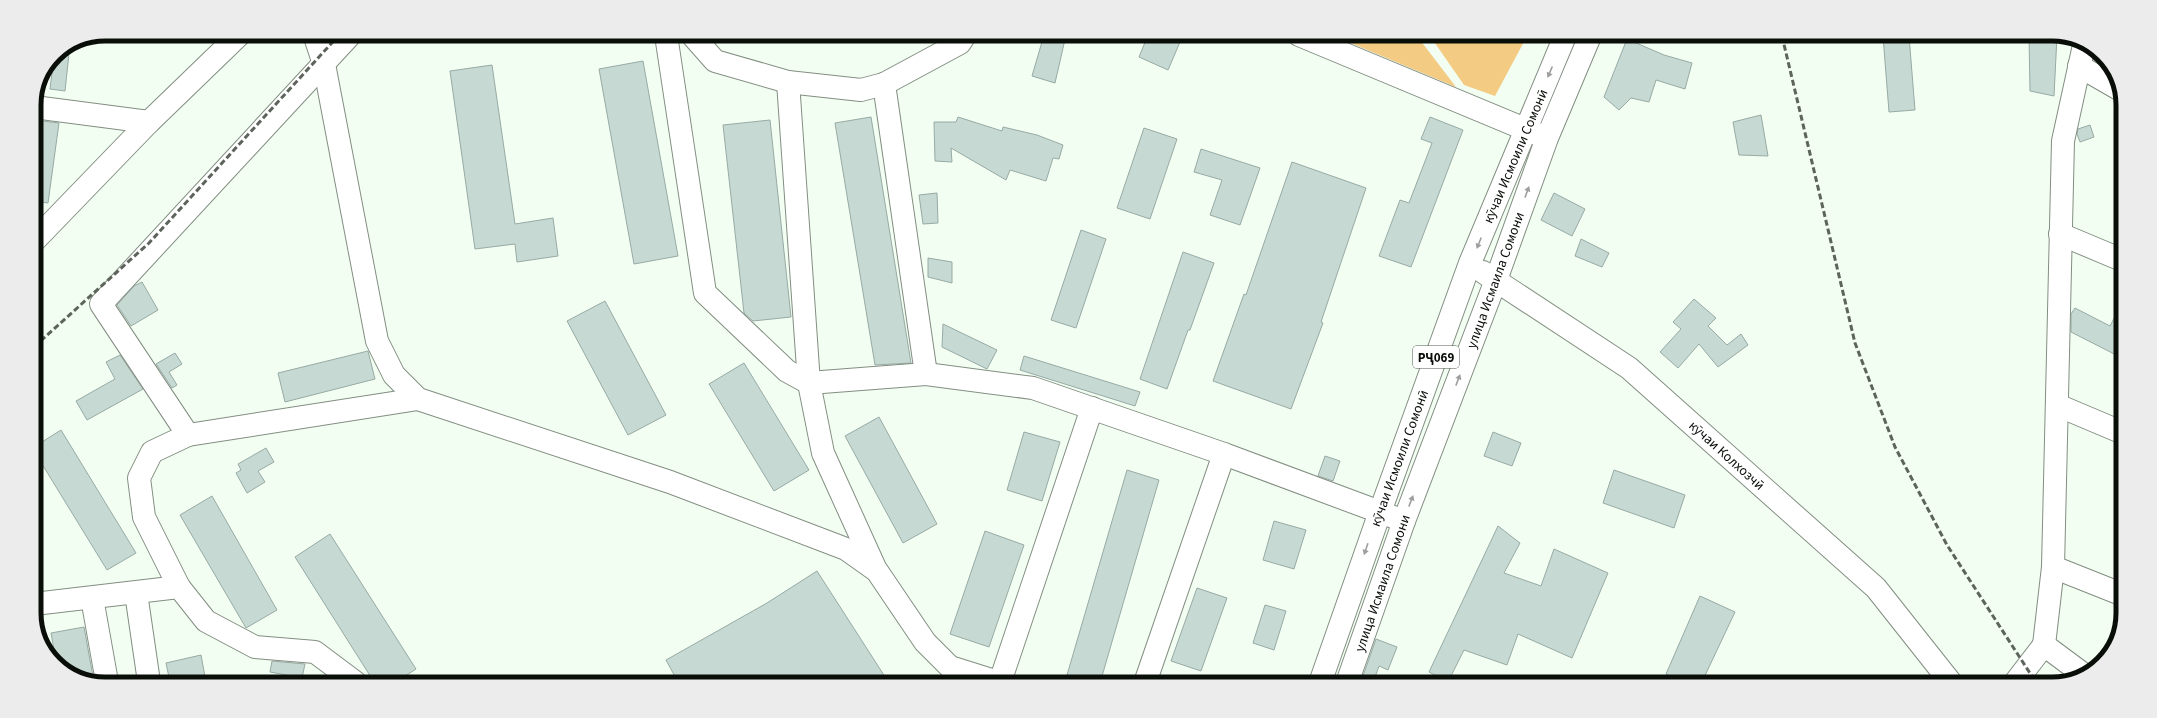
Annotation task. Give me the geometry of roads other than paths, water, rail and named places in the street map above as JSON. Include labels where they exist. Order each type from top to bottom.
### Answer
[{"type":"street","points":[[41,234],[149,122],[233,41]]},
{"type":"street","points":[[316,41],[324,64],[377,341],[394,375],[418,399],[670,482],[846,549],[877,571]]},
{"type":"street","points":[[188,435],[100,304],[345,41]]},
{"type":"street","points":[[667,41],[705,293],[787,371],[809,383],[926,374],[1032,388],[1224,454],[1404,521]]},
{"type":"street","points":[[697,41],[715,61],[788,82],[861,90],[884,84],[961,41]]},
{"type":"street","points":[[1311,41],[1547,138]]},
{"type":"street","name":"кӯчаи Исмоили Сомонӣ","points":[[1322,677],[1470,263],[1563,41]]},
{"type":"street","name":"улица Исмаила Сомони","points":[[1349,677],[1404,521],[1496,280],[1547,138],[1588,41]]},
{"type":"street","points":[[2019,677],[2044,645],[2053,567],[2063,141],[2081,55],[2113,83]]},
{"type":"street","points":[[788,82],[809,383],[823,453],[877,571],[925,642],[950,667],[983,677]]},
{"type":"street","points":[[884,84],[926,374]]},
{"type":"street","points":[[41,108],[149,122]]},
{"type":"street","points":[[2060,234],[2116,257]]},
{"type":"street","name":"кӯчаи Колхозчӣ","points":[[1470,263],[1629,368],[1876,588],[1946,677]]},
{"type":"street","points":[[349,677],[315,652],[255,647],[206,621],[178,586],[144,517],[139,478],[152,452],[188,435],[418,399]]},
{"type":"street","points":[[2057,405],[2116,430]]},
{"type":"street","points":[[1002,677],[1092,408]]},
{"type":"street","points":[[1147,677],[1224,454]]},
{"type":"street","points":[[2053,567],[2116,592]]},
{"type":"street","points":[[41,603],[136,593],[178,586]]},
{"type":"street","points":[[136,593],[148,677]]},
{"type":"street","points":[[92,598],[106,677]]},
{"type":"street","points":[[2044,645],[2079,671]]},
{"type":"railway","points":[[41,341],[149,243],[334,41]]},
{"type":"railway","points":[[1783,41],[1855,343],[1895,447],[1947,545],[2032,677]]}]
